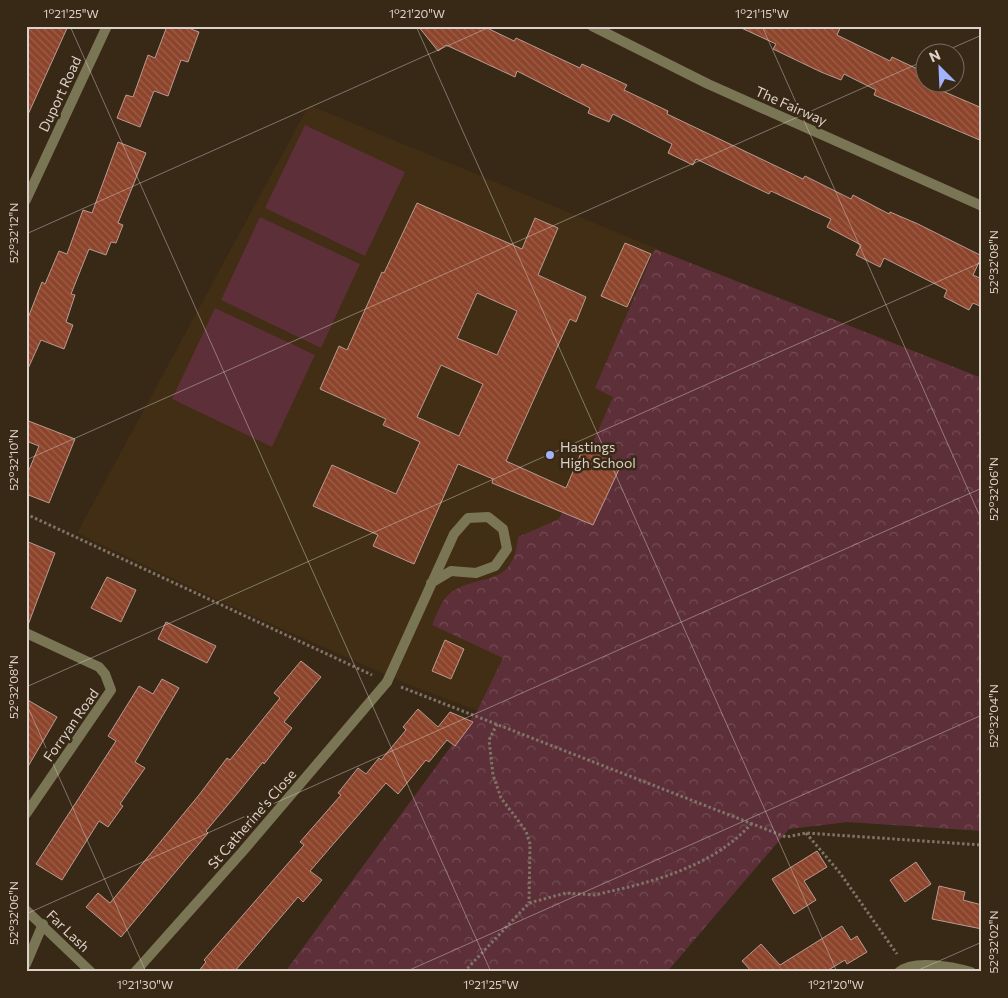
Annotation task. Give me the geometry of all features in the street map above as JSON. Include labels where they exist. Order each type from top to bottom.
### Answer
[{"type":"street","name":"Duport Road","points":[[26,200],[107,26]]},
{"type":"street","name":"The Fairway","points":[[592,26],[708,84],[982,206]]},
{"type":"street","name":"St Catherine's Close","points":[[135,972],[243,851],[387,682],[431,583],[454,534],[468,518],[488,517],[503,528],[507,549],[495,566],[476,573],[451,570],[431,583]]},
{"type":"street","name":"Forryan Road","points":[[26,633],[99,667],[105,674],[111,690],[26,814]]},
{"type":"street","name":"Far Lash","points":[[26,910],[43,924],[91,972]]},
{"type":"street","points":[[26,964],[43,924]]},
{"type":"street","points":[[902,969],[950,966],[971,972]]},
{"type":"path","points":[[26,514],[387,682],[786,837],[806,833],[982,845]]},
{"type":"path","points":[[497,724],[489,740],[491,766],[501,798],[526,830],[530,844],[529,903]]},
{"type":"path","points":[[464,972],[529,903],[566,893],[595,895],[683,869],[726,846],[742,835],[752,823]]},
{"type":"path","points":[[806,833],[840,874],[902,969]]},
{"type":"shaded area","name":"Hastings High School","points":[[309,105],[684,260],[982,378],[982,831],[848,822],[789,829],[407,684],[226,604],[77,533]]},
{"type":"green space","points":[[305,125],[405,172],[365,256],[265,208]]},
{"type":"green space","points":[[260,217],[360,264],[321,348],[221,300]]},
{"type":"green space","points":[[655,249],[982,378],[982,831],[848,822],[789,829],[667,972],[285,972],[477,711],[503,658],[432,625],[448,595],[470,583],[501,573],[509,566],[515,554],[518,537],[559,519],[613,397],[595,388]]},
{"type":"green space","points":[[215,308],[315,355],[272,447],[172,399]]},
{"type":"building","points":[[26,26],[68,26],[26,119]]},
{"type":"building","points":[[167,26],[183,26],[199,32],[188,62],[181,60],[168,96],[154,91],[140,127],[117,118],[126,95],[133,97],[148,55],[155,58]]},
{"type":"building","points":[[418,26],[483,26],[514,41],[516,38],[580,68],[582,64],[627,85],[624,90],[668,111],[667,114],[803,179],[805,176],[851,199],[853,195],[889,214],[890,212],[918,224],[982,256],[973,275],[982,279],[982,307],[973,303],[969,310],[944,297],[947,290],[884,258],[880,267],[856,255],[861,245],[827,227],[831,219],[771,191],[769,194],[696,159],[693,165],[668,153],[672,144],[613,114],[609,122],[588,113],[590,108],[517,71],[515,77],[446,45],[438,51]]},
{"type":"building","points":[[737,26],[841,26],[837,35],[890,61],[892,57],[916,68],[916,92],[945,92],[982,108],[982,141],[874,95],[876,90],[844,74],[841,80],[821,72],[773,49],[776,44]]},
{"type":"building","points":[[118,142],[146,153],[118,223],[123,225],[116,243],[111,242],[106,255],[89,249],[71,294],[75,295],[66,322],[73,325],[64,349],[41,340],[26,373],[26,323],[42,282],[45,284],[59,251],[67,254],[83,210],[92,213]]},
{"type":"building","points":[[417,203],[522,249],[535,218],[558,228],[538,275],[586,297],[576,322],[570,319],[506,461],[566,488],[584,446],[622,463],[593,525],[492,483],[493,479],[458,464],[414,564],[373,546],[378,535],[313,506],[332,465],[396,494],[420,442],[383,425],[386,419],[320,389],[339,346],[347,350],[382,272],[384,273]],"holes":[[[477,293],[517,311],[497,355],[457,338]],[[441,365],[483,384],[459,436],[417,417]]]},
{"type":"building","points":[[625,243],[651,254],[627,307],[601,296]]},
{"type":"building","points":[[26,420],[75,439],[49,503],[26,494],[26,477],[39,446],[26,441]]},
{"type":"building","points":[[26,541],[55,553],[28,625],[26,625]]},
{"type":"building","points":[[107,577],[136,590],[121,622],[91,608]]},
{"type":"building","points":[[166,622],[216,646],[207,663],[158,639]]},
{"type":"building","points":[[445,640],[464,649],[451,679],[432,671]]},
{"type":"building","points":[[301,661],[321,677],[284,722],[292,728],[121,937],[86,907],[98,893],[110,903],[227,758],[230,760],[280,698],[274,693]]},
{"type":"building","points":[[162,679],[179,688],[135,762],[145,768],[120,804],[123,806],[108,827],[99,821],[62,880],[36,864],[116,741],[108,736],[139,686],[153,694]]},
{"type":"building","points":[[26,699],[57,717],[26,770]]},
{"type":"building","points":[[418,709],[438,727],[450,712],[473,722],[455,746],[447,740],[429,762],[426,760],[398,794],[386,783],[310,871],[322,880],[303,902],[298,897],[234,972],[198,972],[206,962],[204,960],[304,845],[300,842],[341,795],[338,793],[358,768],[366,774],[379,758],[381,760],[406,730],[403,727]]},
{"type":"building","points":[[817,851],[827,867],[804,881],[816,900],[794,914],[772,879]]},
{"type":"building","points":[[916,862],[931,884],[905,902],[890,880]]},
{"type":"building","points":[[939,886],[965,892],[963,900],[982,905],[982,929],[932,919]]},
{"type":"building","points":[[842,926],[851,940],[857,936],[867,952],[847,964],[845,960],[825,972],[752,972],[742,961],[761,944],[780,965]]},
{"type":"place","name":"Hastings High School","points":[[550,455]]}]
